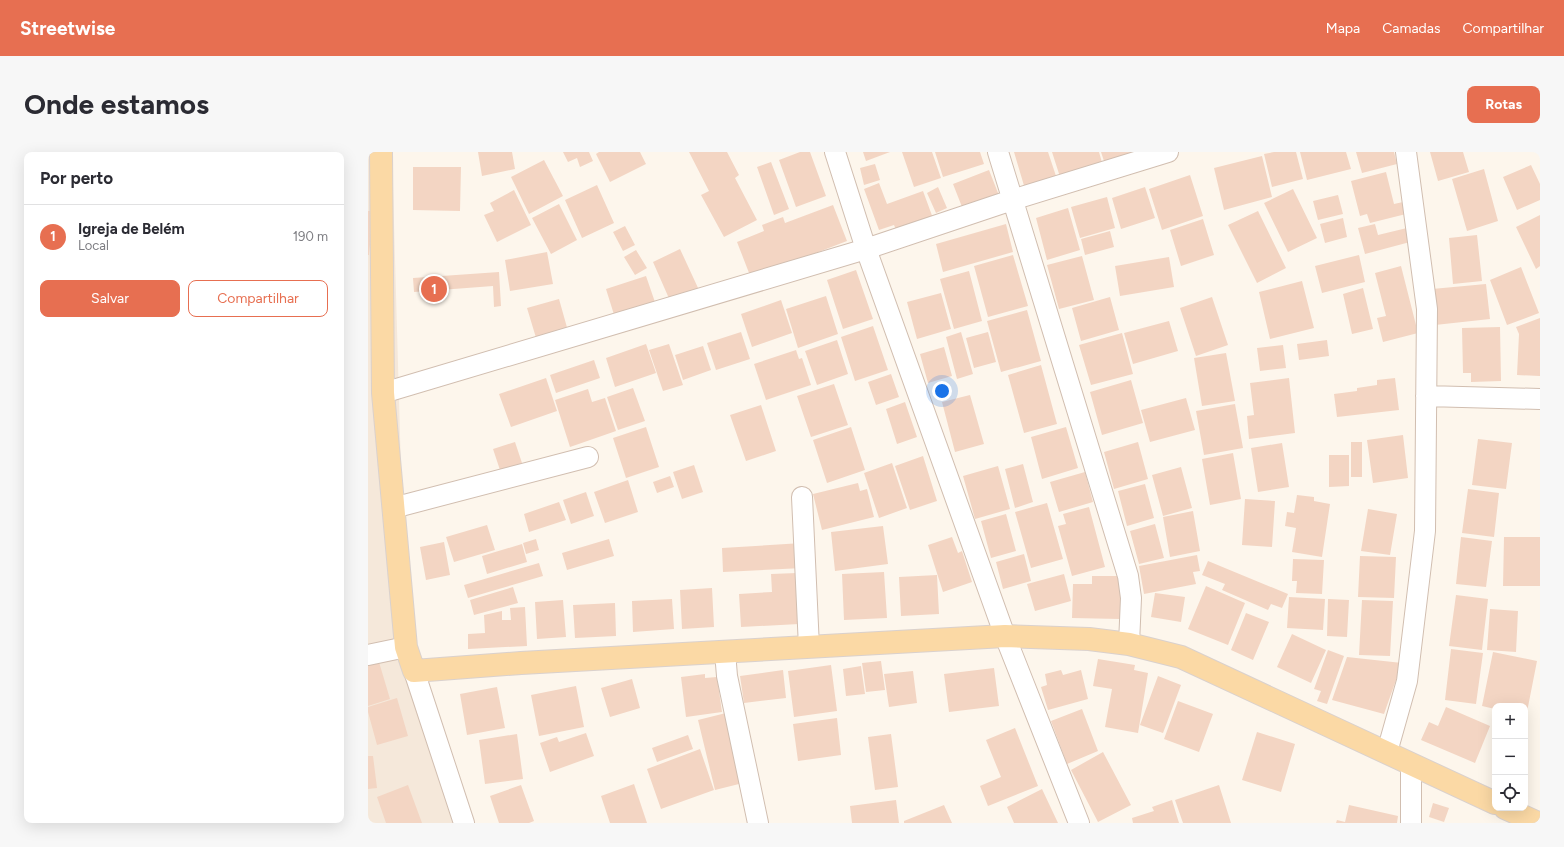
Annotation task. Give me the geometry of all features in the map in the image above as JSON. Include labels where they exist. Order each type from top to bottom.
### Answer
[{"type":"main road","points":[[381,152],[383,393],[406,647],[414,671],[521,663],[1005,636],[1088,639],[1129,644],[1181,657],[1492,802]]},
{"type":"main road","points":[[1512,811],[1538,823]]},
{"type":"street","points":[[835,152],[866,249],[1005,636],[1079,823]]},
{"type":"street","points":[[998,152],[1128,576],[1131,598],[1129,644]]},
{"type":"street","points":[[383,393],[866,249],[1012,200],[1168,152]]},
{"type":"street","points":[[1387,752],[1407,681],[1425,531],[1426,309],[1406,152]]},
{"type":"street","points":[[1426,396],[1540,399]]},
{"type":"street","points":[[393,508],[588,457]]},
{"type":"street","points":[[802,497],[809,647]]},
{"type":"street","points":[[368,655],[406,647]]},
{"type":"street","points":[[725,652],[727,676],[758,823]]},
{"type":"street","points":[[414,671],[464,823]]},
{"type":"street","points":[[1411,823],[1412,765]]},
{"type":"shaded area","points":[[368,152],[392,152],[406,647],[465,823],[368,823]]},
{"type":"building","points":[[478,152],[512,152],[515,169],[482,176]]},
{"type":"building","points":[[563,152],[589,152],[593,161],[580,167],[577,158],[568,162]]},
{"type":"building","points":[[599,152],[640,152],[646,164],[610,182],[596,154]]},
{"type":"building","points":[[689,152],[727,152],[739,175],[735,178],[757,220],[724,237],[701,195],[709,191]]},
{"type":"building","points":[[800,152],[810,152],[826,196],[796,207],[779,160]]},
{"type":"building","points":[[863,152],[890,152],[866,161]]},
{"type":"building","points":[[902,152],[932,152],[941,178],[914,187]]},
{"type":"building","points":[[935,152],[980,152],[984,164],[943,177]]},
{"type":"building","points":[[1014,152],[1048,152],[1057,179],[1025,189]]},
{"type":"building","points":[[1052,152],[1099,152],[1103,166],[1061,180]]},
{"type":"building","points":[[1101,152],[1136,152],[1105,164]]},
{"type":"building","points":[[1274,152],[1296,152],[1303,179],[1272,187],[1264,154]]},
{"type":"building","points":[[1300,152],[1346,152],[1351,169],[1307,180]]},
{"type":"building","points":[[1356,152],[1394,152],[1397,164],[1362,173]]},
{"type":"building","points":[[1430,152],[1463,152],[1469,172],[1438,181]]},
{"type":"building","points":[[1262,156],[1272,197],[1224,210],[1214,168]]},
{"type":"building","points":[[544,160],[563,196],[529,214],[511,177]]},
{"type":"building","points":[[771,162],[789,209],[774,215],[757,167]]},
{"type":"building","points":[[875,164],[880,180],[864,185],[860,168]]},
{"type":"building","points":[[1531,165],[1540,184],[1540,200],[1517,210],[1503,177]]},
{"type":"building","points":[[413,167],[461,167],[460,211],[413,210]]},
{"type":"building","points":[[1484,169],[1498,221],[1467,231],[1452,179]]},
{"type":"building","points":[[989,170],[1000,198],[964,212],[953,184]]},
{"type":"building","points":[[1386,172],[1394,204],[1403,202],[1406,214],[1370,223],[1367,214],[1360,216],[1351,181]]},
{"type":"building","points":[[1190,175],[1203,216],[1162,230],[1149,189]]},
{"type":"building","points":[[879,183],[887,204],[923,191],[934,221],[898,234],[894,225],[879,230],[864,189]]},
{"type":"building","points":[[597,185],[614,223],[582,238],[565,200]]},
{"type":"building","points":[[938,187],[947,208],[936,213],[927,193]]},
{"type":"building","points":[[1145,187],[1155,218],[1121,229],[1112,198]]},
{"type":"building","points":[[1293,189],[1317,238],[1288,252],[1264,203]]},
{"type":"building","points":[[514,190],[531,225],[497,242],[484,215],[494,211],[490,203]]},
{"type":"building","points":[[1338,195],[1343,214],[1318,220],[1313,201]]},
{"type":"building","points":[[1107,197],[1115,228],[1080,238],[1071,207]]},
{"type":"building","points":[[559,204],[577,240],[551,254],[532,218]]},
{"type":"building","points":[[833,205],[847,241],[751,278],[737,242],[764,231],[762,225],[783,217],[785,223]]},
{"type":"building","points":[[1068,208],[1080,250],[1047,260],[1036,218]]},
{"type":"building","points":[[368,211],[373,211],[369,255],[368,255]]},
{"type":"building","points":[[1258,211],[1286,268],[1257,283],[1228,225]]},
{"type":"building","points":[[1540,215],[1540,266],[1536,269],[1516,227]]},
{"type":"building","points":[[1343,218],[1347,237],[1325,243],[1320,224]]},
{"type":"building","points":[[1203,219],[1214,255],[1181,266],[1170,230]]},
{"type":"building","points":[[1006,224],[1013,252],[943,272],[936,244]]},
{"type":"building","points":[[1375,224],[1378,235],[1407,228],[1410,242],[1365,254],[1358,228]]},
{"type":"building","points":[[625,226],[635,245],[623,251],[613,232]]},
{"type":"building","points":[[1110,231],[1114,247],[1085,255],[1081,239]]},
{"type":"building","points":[[1477,235],[1482,281],[1453,284],[1449,238]]},
{"type":"building","points":[[680,249],[699,290],[671,303],[653,262]]},
{"type":"building","points":[[636,250],[647,268],[635,275],[624,257]]},
{"type":"building","points":[[547,252],[553,284],[510,291],[505,260]]},
{"type":"building","points":[[1013,255],[1028,306],[988,317],[974,266]]},
{"type":"building","points":[[1359,255],[1365,282],[1322,293],[1315,266]]},
{"type":"building","points":[[1082,256],[1094,300],[1059,309],[1047,265]]},
{"type":"building","points":[[1169,257],[1174,287],[1120,296],[1115,266]]},
{"type":"building","points":[[1401,266],[1418,333],[1383,342],[1377,318],[1386,316],[1375,273]]},
{"type":"building","points":[[1521,267],[1539,313],[1507,325],[1490,280]]},
{"type":"building","points":[[856,270],[873,319],[843,329],[827,280]]},
{"type":"building","points":[[969,271],[982,321],[954,329],[940,279]]},
{"type":"building","points":[[499,272],[501,306],[494,307],[493,286],[414,292],[413,278]]},
{"type":"building","points":[[646,276],[657,308],[616,321],[606,289]]},
{"type":"building","points":[[1302,281],[1314,328],[1270,339],[1259,292]]},
{"type":"building","points":[[1486,284],[1490,319],[1435,325],[1432,289]]},
{"type":"building","points":[[1363,288],[1373,329],[1352,334],[1343,294]]},
{"type":"building","points":[[941,293],[951,329],[917,339],[907,302]]},
{"type":"building","points":[[826,296],[838,334],[798,348],[786,309]]},
{"type":"building","points":[[1110,297],[1119,330],[1081,341],[1072,308]]},
{"type":"building","points":[[1212,297],[1228,345],[1196,356],[1180,308]]},
{"type":"building","points":[[559,299],[568,331],[537,341],[527,308]]},
{"type":"building","points":[[781,300],[792,333],[752,347],[741,314]]},
{"type":"building","points":[[1027,310],[1041,361],[1001,372],[987,321]]},
{"type":"building","points":[[1540,318],[1540,376],[1517,375],[1519,334],[1516,327]]},
{"type":"building","points":[[1169,321],[1178,351],[1133,364],[1124,333]]},
{"type":"building","points":[[873,326],[888,370],[855,381],[841,337]]},
{"type":"building","points":[[1500,327],[1501,381],[1471,382],[1471,373],[1463,373],[1462,328]]},
{"type":"building","points":[[741,332],[750,359],[716,370],[707,343]]},
{"type":"building","points":[[961,332],[973,374],[957,379],[946,337]]},
{"type":"building","points":[[988,332],[996,362],[974,368],[966,338]]},
{"type":"building","points":[[1122,333],[1133,374],[1091,385],[1079,345]]},
{"type":"building","points":[[837,340],[848,374],[817,385],[805,351]]},
{"type":"building","points":[[1327,340],[1329,356],[1299,360],[1297,344]]},
{"type":"building","points":[[646,344],[656,373],[615,387],[606,358]]},
{"type":"building","points":[[669,344],[683,385],[663,391],[649,350]]},
{"type":"building","points":[[1283,345],[1286,368],[1260,371],[1257,348]]},
{"type":"building","points":[[703,346],[711,370],[683,380],[675,355]]},
{"type":"building","points":[[944,347],[952,376],[928,383],[920,354]]},
{"type":"building","points":[[796,350],[799,359],[802,358],[811,385],[766,400],[754,364]]},
{"type":"building","points":[[1226,353],[1235,401],[1202,406],[1194,358]]},
{"type":"building","points":[[594,360],[600,378],[556,393],[550,375]]},
{"type":"building","points":[[1041,365],[1057,424],[1024,433],[1008,375]]},
{"type":"building","points":[[891,374],[899,397],[876,405],[868,382]]},
{"type":"building","points":[[546,378],[557,411],[511,427],[499,394]]},
{"type":"building","points":[[1289,378],[1295,433],[1249,439],[1247,416],[1254,415],[1250,383]]},
{"type":"building","points":[[1395,378],[1399,410],[1337,417],[1334,394],[1357,391],[1357,388],[1377,385],[1377,380]]},
{"type":"building","points":[[1131,380],[1143,423],[1102,435],[1090,392]]},
{"type":"building","points":[[834,384],[848,425],[811,437],[797,396]]},
{"type":"building","points":[[633,388],[645,421],[618,430],[607,397]]},
{"type":"building","points":[[588,389],[592,402],[605,398],[616,431],[570,447],[555,400]]},
{"type":"building","points":[[970,395],[984,444],[955,452],[942,402]]},
{"type":"building","points":[[1186,398],[1195,430],[1150,442],[1141,410]]},
{"type":"building","points":[[905,402],[917,437],[897,444],[886,409]]},
{"type":"building","points":[[1235,404],[1243,448],[1204,455],[1196,411]]},
{"type":"building","points":[[761,405],[776,451],[746,461],[730,415]]},
{"type":"building","points":[[646,427],[659,467],[626,478],[613,438]]},
{"type":"building","points":[[851,427],[865,470],[827,483],[813,440]]},
{"type":"building","points":[[1066,427],[1078,468],[1042,479],[1031,437]]},
{"type":"building","points":[[1403,435],[1408,478],[1373,483],[1367,440]]},
{"type":"building","points":[[1478,439],[1512,443],[1506,489],[1472,485]]},
{"type":"building","points":[[515,442],[524,469],[502,476],[493,449]]},
{"type":"building","points":[[1138,442],[1148,479],[1114,489],[1104,452]]},
{"type":"building","points":[[1351,442],[1362,442],[1362,477],[1351,477]]},
{"type":"building","points":[[1282,443],[1289,487],[1258,492],[1251,448]]},
{"type":"building","points":[[1233,453],[1241,499],[1210,505],[1202,459]]},
{"type":"building","points":[[1329,455],[1349,455],[1349,486],[1329,487]]},
{"type":"building","points":[[923,456],[937,501],[910,510],[895,466]]},
{"type":"building","points":[[892,463],[907,508],[879,518],[864,473]]},
{"type":"building","points":[[1023,464],[1033,502],[1015,508],[1005,469]]},
{"type":"building","points":[[694,465],[703,492],[682,499],[673,472]]},
{"type":"building","points":[[998,466],[1010,509],[975,519],[963,476]]},
{"type":"building","points":[[1181,467],[1192,508],[1163,516],[1152,475]]},
{"type":"building","points":[[1085,472],[1093,502],[1059,512],[1050,482]]},
{"type":"building","points":[[670,476],[674,487],[657,493],[653,482]]},
{"type":"building","points":[[628,480],[638,512],[605,523],[594,492]]},
{"type":"building","points":[[858,483],[860,491],[867,489],[874,517],[822,530],[813,494]]},
{"type":"building","points":[[1145,484],[1154,518],[1127,526],[1118,491]]},
{"type":"building","points":[[1468,489],[1499,493],[1494,537],[1462,533]]},
{"type":"building","points":[[586,492],[594,516],[571,524],[563,500]]},
{"type":"building","points":[[1297,495],[1314,497],[1314,501],[1330,504],[1322,557],[1292,552],[1296,528],[1285,526],[1287,512],[1294,513]]},
{"type":"building","points":[[1245,499],[1275,501],[1272,547],[1242,545]]},
{"type":"building","points":[[559,502],[566,520],[529,532],[524,514]]},
{"type":"building","points":[[1047,503],[1063,559],[1031,568],[1015,512]]},
{"type":"building","points":[[1089,507],[1105,567],[1072,576],[1058,526],[1066,524],[1063,514]]},
{"type":"building","points":[[1368,509],[1397,514],[1390,555],[1361,551]]},
{"type":"building","points":[[1193,511],[1200,551],[1170,557],[1163,517]]},
{"type":"building","points":[[1006,514],[1016,551],[991,558],[981,521]]},
{"type":"building","points":[[1155,524],[1164,558],[1139,564],[1130,531]]},
{"type":"building","points":[[487,525],[495,550],[454,562],[446,537]]},
{"type":"building","points":[[883,526],[888,564],[835,571],[831,532]]},
{"type":"building","points":[[952,537],[958,553],[962,551],[972,582],[943,592],[928,545]]},
{"type":"building","points":[[1461,537],[1492,541],[1486,587],[1456,584]]},
{"type":"building","points":[[1504,537],[1540,537],[1540,586],[1503,586]]},
{"type":"building","points":[[536,539],[539,550],[526,554],[523,543]]},
{"type":"building","points":[[609,539],[614,556],[567,570],[562,553]]},
{"type":"building","points":[[444,542],[450,575],[426,580],[420,547]]},
{"type":"building","points":[[802,543],[803,568],[723,572],[722,548]]},
{"type":"building","points":[[522,544],[527,562],[487,574],[482,556]]},
{"type":"building","points":[[1024,554],[1031,581],[1003,589],[996,562]]},
{"type":"building","points":[[1197,555],[1200,571],[1193,572],[1196,584],[1144,594],[1139,566]]},
{"type":"building","points":[[1360,556],[1396,557],[1394,598],[1358,597]]},
{"type":"building","points":[[1293,559],[1324,560],[1322,594],[1296,593],[1297,581],[1292,581]]},
{"type":"building","points":[[1208,561],[1288,594],[1282,608],[1271,604],[1268,610],[1222,590],[1225,584],[1202,575]]},
{"type":"building","points":[[539,563],[543,576],[468,598],[464,585]]},
{"type":"building","points":[[884,572],[887,618],[844,620],[842,574]]},
{"type":"building","points":[[797,573],[799,624],[741,627],[739,594],[772,592],[771,574]]},
{"type":"building","points":[[1064,574],[1071,601],[1035,611],[1027,584]]},
{"type":"building","points":[[937,575],[939,614],[901,616],[899,577]]},
{"type":"building","points":[[1092,576],[1121,576],[1120,619],[1072,618],[1073,584],[1092,584]]},
{"type":"building","points":[[1206,586],[1245,603],[1228,645],[1188,629]]},
{"type":"building","points":[[513,587],[518,603],[474,615],[470,600]]},
{"type":"building","points":[[712,588],[714,627],[682,629],[680,590]]},
{"type":"building","points":[[1155,593],[1185,597],[1181,622],[1151,617]]},
{"type":"building","points":[[1456,595],[1488,599],[1482,650],[1449,646]]},
{"type":"building","points":[[1289,597],[1325,599],[1323,630],[1287,628]]},
{"type":"building","points":[[672,599],[674,629],[633,632],[632,601]]},
{"type":"building","points":[[1328,599],[1349,600],[1347,637],[1327,636]]},
{"type":"building","points":[[563,600],[566,637],[537,639],[535,602]]},
{"type":"building","points":[[1362,600],[1393,601],[1390,656],[1359,655]]},
{"type":"building","points":[[615,603],[616,636],[575,638],[573,605]]},
{"type":"building","points":[[525,607],[527,646],[468,649],[468,634],[485,633],[484,615],[502,611],[502,620],[511,620],[510,608]]},
{"type":"building","points":[[1490,609],[1518,611],[1516,652],[1487,650]]},
{"type":"building","points":[[1246,613],[1269,622],[1253,660],[1231,650]]},
{"type":"building","points":[[1292,634],[1326,650],[1311,683],[1277,667]]},
{"type":"building","points":[[1451,649],[1483,653],[1476,704],[1445,700]]},
{"type":"building","points":[[1328,650],[1344,656],[1327,704],[1317,701],[1321,691],[1314,689]]},
{"type":"building","points":[[1493,652],[1537,661],[1528,707],[1528,703],[1492,703],[1492,708],[1482,706]]},
{"type":"building","points":[[1347,657],[1402,663],[1384,714],[1332,700]]},
{"type":"building","points":[[1098,659],[1135,665],[1134,670],[1148,673],[1138,733],[1105,727],[1112,689],[1093,686]]},
{"type":"building","points":[[881,661],[885,690],[866,692],[862,663]]},
{"type":"building","points":[[379,662],[390,699],[368,706],[368,665]]},
{"type":"building","points":[[831,665],[837,711],[794,717],[788,671]]},
{"type":"building","points":[[861,666],[865,694],[846,696],[843,669]]},
{"type":"building","points":[[994,668],[999,706],[949,712],[944,674]]},
{"type":"building","points":[[783,670],[786,698],[744,703],[740,676]]},
{"type":"building","points":[[1061,670],[1063,675],[1081,670],[1088,699],[1048,710],[1041,687],[1047,685],[1045,674]]},
{"type":"building","points":[[913,671],[917,703],[889,707],[884,674]]},
{"type":"building","points":[[705,674],[705,678],[717,677],[722,712],[686,717],[681,677]]},
{"type":"building","points":[[1158,676],[1181,685],[1163,733],[1140,725]]},
{"type":"building","points":[[632,679],[640,708],[610,717],[601,688]]},
{"type":"building","points":[[576,686],[584,727],[539,736],[531,695]]},
{"type":"building","points":[[497,687],[505,728],[467,735],[460,694]]},
{"type":"building","points":[[397,698],[408,736],[377,745],[368,707]]},
{"type":"building","points":[[1178,701],[1213,714],[1199,752],[1164,739]]},
{"type":"building","points":[[1446,707],[1490,726],[1475,763],[1421,740],[1429,722],[1438,726]]},
{"type":"building","points":[[1082,709],[1098,751],[1067,764],[1051,721]]},
{"type":"building","points":[[730,712],[747,782],[715,790],[698,720]]},
{"type":"building","points":[[837,718],[841,755],[798,761],[793,724]]},
{"type":"building","points":[[1015,728],[1038,786],[988,806],[980,786],[1001,777],[986,740]]},
{"type":"building","points":[[1257,732],[1295,744],[1281,792],[1242,780]]},
{"type":"building","points":[[586,733],[594,756],[550,772],[540,743],[557,737],[559,742]]},
{"type":"building","points":[[517,734],[523,779],[485,784],[479,740]]},
{"type":"building","points":[[891,734],[898,787],[875,790],[868,737]]},
{"type":"building","points":[[688,735],[693,749],[657,762],[652,748]]},
{"type":"building","points":[[700,749],[714,790],[661,809],[647,769]]},
{"type":"building","points":[[1103,752],[1131,805],[1098,822],[1071,770]]},
{"type":"building","points":[[368,756],[373,756],[377,788],[368,789]]},
{"type":"building","points":[[634,784],[647,823],[610,823],[601,796]]},
{"type":"building","points":[[408,785],[422,823],[386,823],[377,797]]},
{"type":"building","points":[[521,785],[534,821],[529,823],[499,823],[490,796]]},
{"type":"building","points":[[1219,785],[1231,823],[1183,823],[1175,800]]},
{"type":"building","points":[[1042,789],[1058,823],[1014,823],[1007,807]]},
{"type":"building","points":[[896,800],[899,823],[852,823],[850,806]]},
{"type":"building","points":[[1172,800],[1179,823],[1133,823],[1132,818],[1154,811],[1152,807]]},
{"type":"building","points":[[1433,803],[1449,808],[1444,822],[1429,817]]},
{"type":"building","points":[[944,805],[952,823],[904,823],[904,821]]},
{"type":"building","points":[[1349,805],[1398,816],[1397,823],[1336,823],[1337,820],[1345,822]]},
{"type":"place","name":"Igreja de Belém","points":[[434,289]]}]
